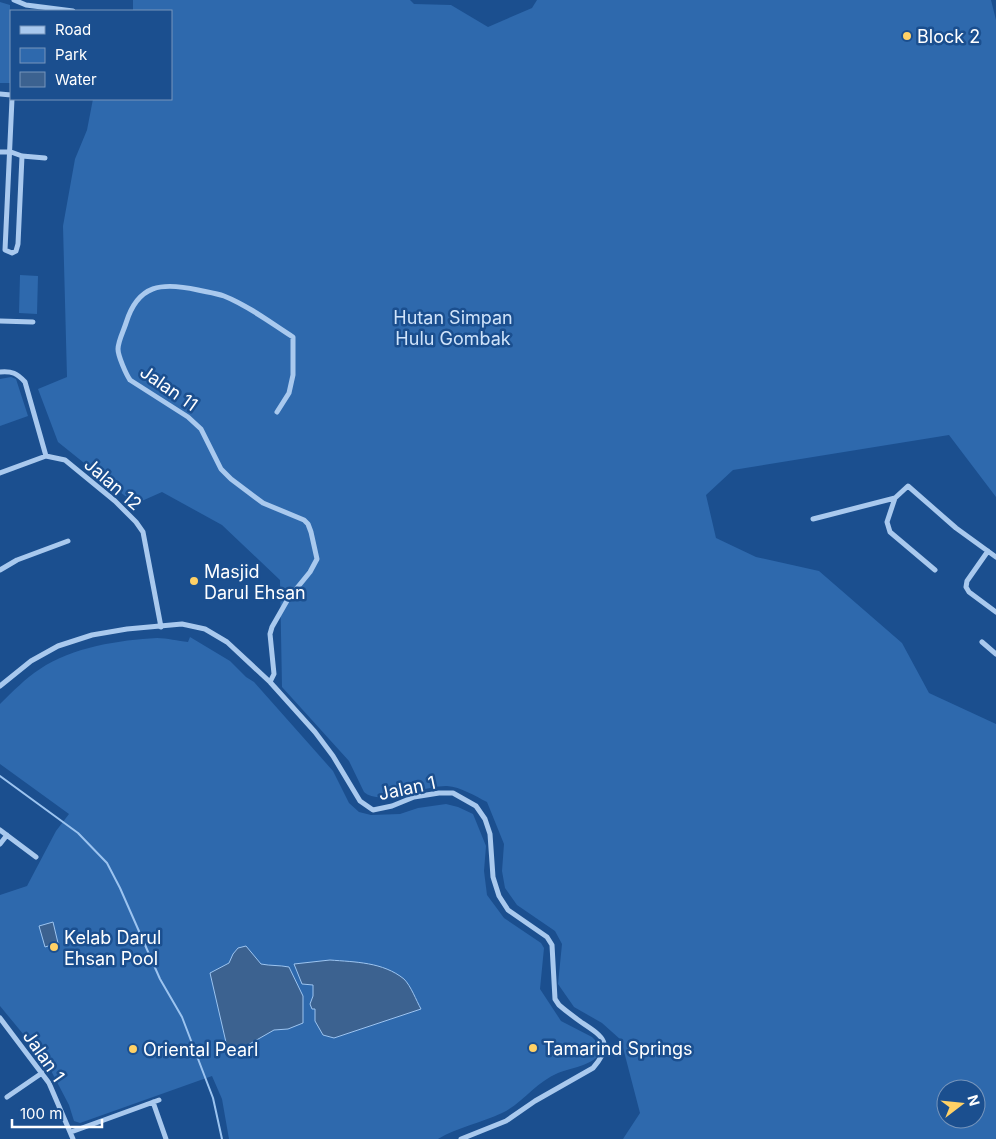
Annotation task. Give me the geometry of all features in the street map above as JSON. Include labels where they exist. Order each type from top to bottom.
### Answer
[{"type":"street","points":[[14,0],[26,5],[65,10]]},
{"type":"street","points":[[12,100],[5,250],[12,253],[16,252],[18,244],[22,156]]},
{"type":"street","points":[[0,152],[45,158]]},
{"type":"street","points":[[0,208],[8,209]]},
{"type":"street","name":"Jalan 11","points":[[270,682],[274,674],[270,634],[288,599],[315,565],[316,553],[311,532],[304,520],[263,503],[231,479],[221,469],[200,429],[188,417],[130,380],[118,349],[129,312],[138,299],[150,290],[162,286],[188,288],[223,295],[244,305],[293,337],[293,375],[289,393],[277,412]]},
{"type":"street","points":[[0,321],[34,322]]},
{"type":"street","points":[[0,372],[9,371],[17,374],[24,382],[46,456],[0,473]]},
{"type":"street","name":"Jalan 12","points":[[46,456],[65,460],[115,501],[136,522],[143,532],[161,627]]},
{"type":"street","points":[[813,519],[895,498],[908,486],[956,528],[996,557]]},
{"type":"street","points":[[895,498],[888,522],[890,532],[935,570]]},
{"type":"street","points":[[0,570],[17,560],[68,541]]},
{"type":"street","points":[[988,552],[967,581],[966,587],[969,592],[996,612]]},
{"type":"street","name":"Jalan 1","points":[[0,686],[31,661],[58,646],[92,635],[127,629],[182,624],[205,629],[227,642],[270,682],[315,732],[333,756],[360,801],[373,810],[392,806],[414,797],[439,793],[453,793],[476,806],[485,819],[490,834],[493,877],[499,896],[508,910],[547,937],[552,945],[555,999],[559,1005],[597,1031],[602,1039],[604,1048],[600,1060],[593,1068],[535,1101],[506,1121],[461,1139]]},
{"type":"street","points":[[982,642],[996,654]]},
{"type":"street","points":[[0,830],[36,857]]},
{"type":"street","points":[[0,844],[7,835]]},
{"type":"street","name":"Jalan 1","points":[[0,1018],[42,1073],[59,1104],[73,1139]]},
{"type":"street","points":[[7,1097],[42,1073]]},
{"type":"street","points":[[71,1132],[156,1101],[166,1139]]},
{"type":"green space","name":"Hutan Simpan Hulu Gombak","points":[[133,0],[410,0],[414,4],[451,5],[488,27],[532,8],[537,0],[991,0],[996,20],[996,497],[949,435],[733,470],[706,495],[716,538],[756,557],[819,571],[902,643],[929,693],[996,724],[996,1139],[623,1139],[640,1113],[621,1040],[602,1023],[574,1007],[558,984],[562,944],[555,931],[517,905],[505,888],[502,871],[504,844],[487,802],[463,790],[447,786],[381,797],[371,796],[364,792],[349,761],[282,687],[280,580],[222,525],[162,492],[135,504],[58,442],[38,389],[67,377],[63,226],[75,159],[87,130],[93,100],[172,100],[172,10],[133,10]]},
{"type":"green space","points":[[0,2],[10,5],[10,10],[10,83],[0,83]]},
{"type":"green space","points":[[20,275],[38,276],[37,314],[19,313]]},
{"type":"green space","points":[[11,377],[16,379],[28,416],[0,426],[0,379]]},
{"type":"green space","points":[[190,637],[230,661],[246,677],[254,682],[333,771],[349,803],[359,812],[371,815],[400,814],[418,808],[446,804],[473,814],[486,846],[484,871],[487,895],[504,918],[541,943],[544,948],[540,989],[561,1021],[592,1037],[602,1047],[596,1058],[591,1062],[550,1077],[510,1109],[486,1120],[453,1131],[438,1139],[229,1139],[222,1099],[212,1076],[80,1123],[74,1121],[69,1105],[47,1063],[0,1006],[0,895],[27,886],[56,831],[69,814],[0,764],[0,704],[19,685],[53,661],[81,650],[112,643],[157,638],[188,642]]},
{"type":"water","points":[[53,922],[58,943],[45,947],[39,926]]},
{"type":"water","points":[[246,946],[261,964],[289,967],[303,996],[303,1023],[288,1029],[274,1030],[232,1054],[228,1051],[210,973],[229,963],[238,948]]},
{"type":"water","points":[[330,960],[368,964],[396,973],[407,982],[421,1009],[334,1038],[323,1035],[315,1021],[315,1009],[312,1009],[310,1004],[313,996],[313,985],[302,984],[294,964]]},
{"type":"waterway","points":[[0,776],[78,833],[107,863],[160,979],[182,1017],[213,1098],[222,1139]]},
{"type":"place","name":"Block 2","points":[[907,36]]},
{"type":"place","name":"Masjid Darul Ehsan","points":[[194,581]]},
{"type":"place","name":"Kelab Darul Ehsan Pool","points":[[54,947]]},
{"type":"place","name":"Tamarind Springs","points":[[533,1048]]},
{"type":"place","name":"Oriental Pearl","points":[[133,1049]]}]
